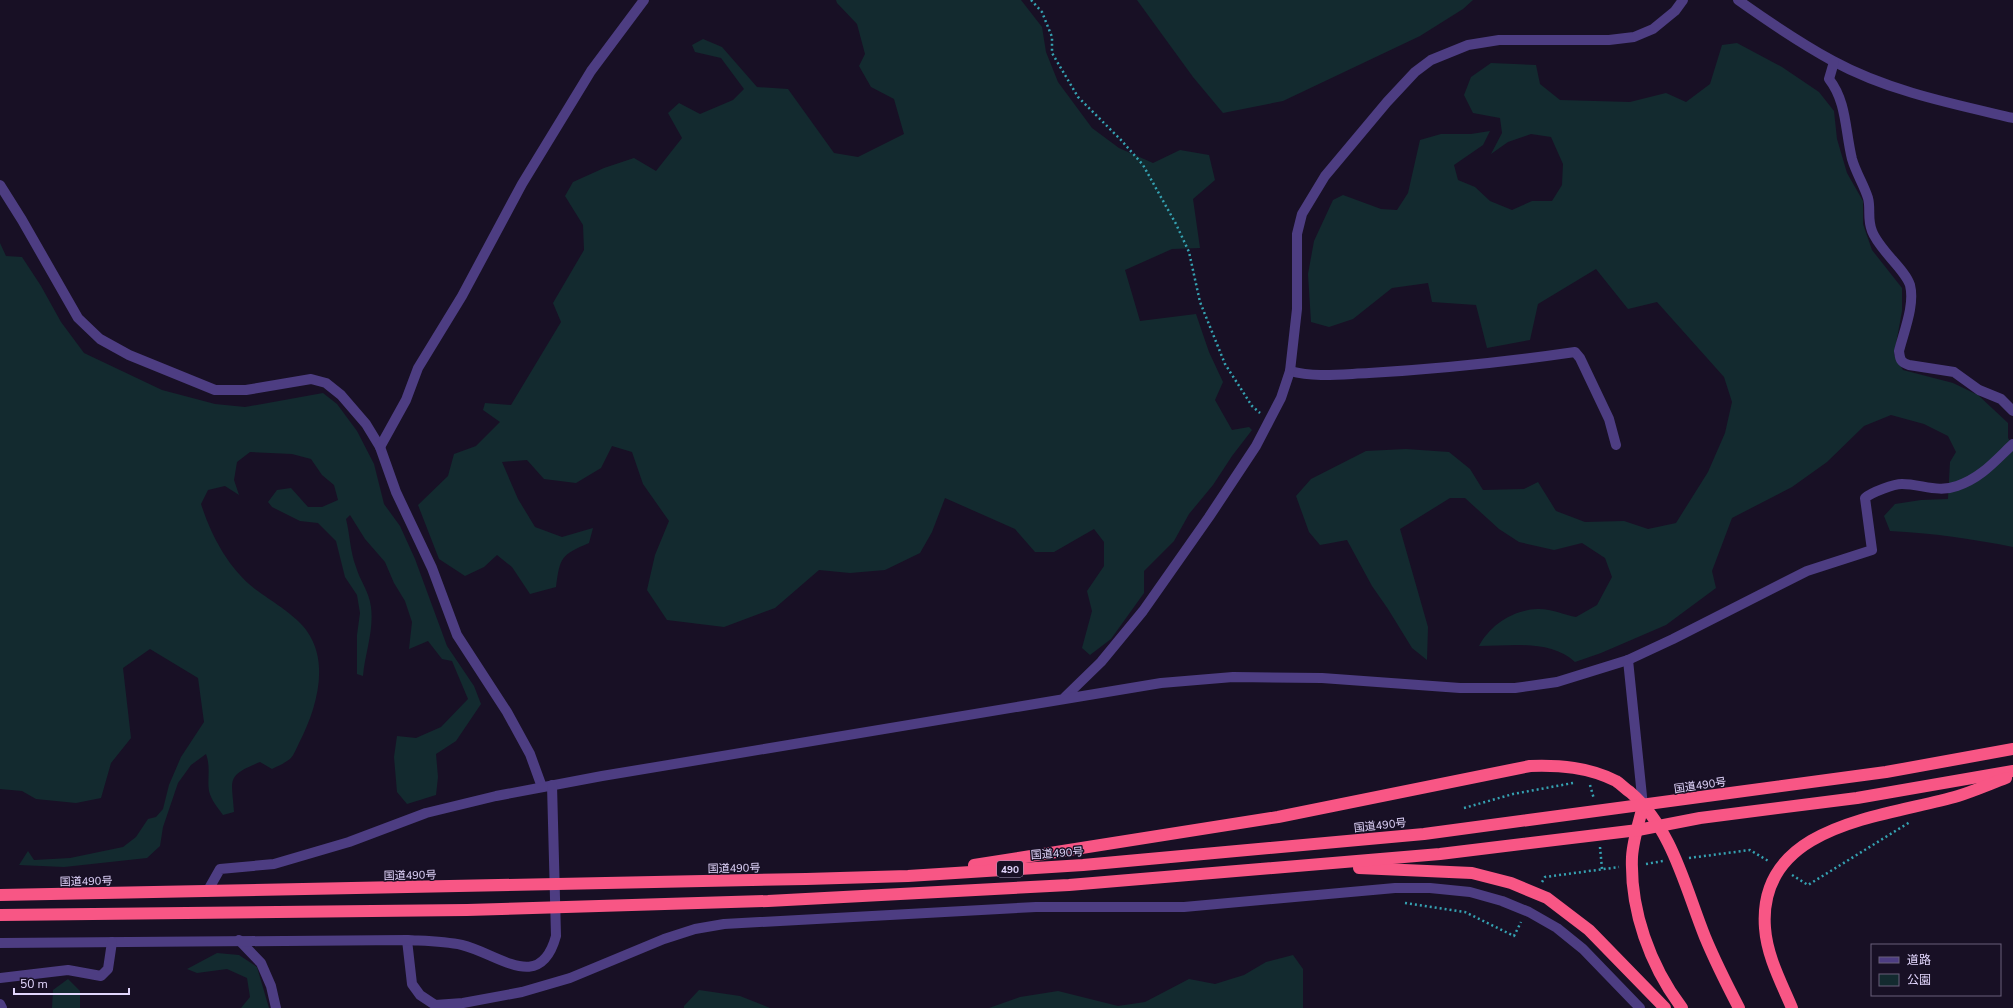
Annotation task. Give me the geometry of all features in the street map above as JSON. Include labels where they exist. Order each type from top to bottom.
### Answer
[{"type":"highway","name":"国道490号","points":[[0,895],[555,885],[908,876],[1083,865],[1424,834],[1642,806],[1886,772],[2013,749]]},
{"type":"highway","points":[[908,876],[1278,817],[1530,766],[1560,765],[1582,769],[1617,782],[1640,801],[1656,820],[1679,869],[1705,938],[1739,1008]]},
{"type":"highway","name":"490","points":[[0,915],[467,910],[918,895],[1070,885],[1440,854],[1638,830],[1700,818],[1857,798],[2013,771]]},
{"type":"highway","points":[[1792,1008],[1768,947],[1765,927],[1766,904],[1770,887],[1779,870],[1792,855],[1817,836],[1837,828],[1860,820],[1958,796],[2013,776]]},
{"type":"highway","points":[[1642,806],[1632,856],[1633,891],[1647,945],[1660,971],[1682,1008]]},
{"type":"highway","points":[[1302,866],[1421,869],[1465,872],[1511,883],[1547,898],[1589,930],[1665,1008]]},
{"type":"street","points":[[380,447],[406,400],[418,368],[462,296],[522,184],[591,71],[644,0]]},
{"type":"street","points":[[1065,697],[1101,662],[1143,611],[1213,511],[1256,446],[1269,422],[1281,398],[1290,371],[1297,308],[1297,234],[1302,214],[1325,176],[1387,102],[1415,72],[1431,60],[1468,45],[1499,40],[1609,40],[1634,37],[1653,29],[1675,11],[1682,0]]},
{"type":"street","points":[[1738,0],[1780,30],[1834,62],[1921,96],[2013,118]]},
{"type":"street","points":[[1834,62],[1828,79],[1835,87],[1845,111],[1852,160],[1869,200],[1868,218],[1872,232],[1882,250],[1898,267],[1910,285],[1910,302],[1899,350],[1900,358],[1903,363],[1954,372],[1979,390],[2001,399],[2013,411]]},
{"type":"street","points":[[0,185],[22,220],[78,318],[100,339],[129,355],[215,390],[246,390],[311,379],[326,383],[340,395],[366,424],[380,447],[396,492],[432,568],[457,635],[507,712],[547,786],[557,906],[556,936],[553,948],[547,959],[537,965],[526,968],[513,966],[462,946],[407,940],[239,940],[0,943]]},
{"type":"street","points":[[1290,371],[1307,376],[1390,372],[1495,364],[1575,352],[1580,358],[1609,419],[1616,445]]},
{"type":"street","points":[[207,892],[220,869],[274,864],[349,842],[426,813],[468,802],[547,786],[1065,697],[1161,683],[1233,677],[1322,678],[1460,688],[1515,688],[1557,682],[1628,660],[1673,639],[1807,570],[1872,550],[1865,498],[1870,494],[1901,484],[1935,489],[1956,487],[1980,476],[2013,444]]},
{"type":"street","points":[[1628,660],[1642,806]]},
{"type":"street","points":[[407,940],[412,984],[420,995],[435,1005],[463,1003],[481,1004],[570,978],[604,966],[664,939],[695,929],[724,924],[1036,907],[1184,907],[1395,888],[1430,888],[1470,892],[1502,901],[1529,912],[1557,928],[1583,949],[1640,1008]]},
{"type":"street","points":[[239,940],[261,964],[271,986],[276,1008]]},
{"type":"street","points":[[0,978],[68,970],[102,976],[108,969],[112,942]]},
{"type":"street","points":[[0,1004],[2,1008]]},
{"type":"path","points":[[1032,0],[1042,12],[1052,37],[1052,53],[1078,97],[1121,140],[1143,165],[1176,224],[1189,252],[1200,302],[1225,364],[1252,406],[1269,422]]},
{"type":"path","points":[[1464,808],[1513,794],[1576,782]]},
{"type":"path","points":[[1583,783],[1590,785],[1594,801]]},
{"type":"path","points":[[1808,885],[1912,821]]},
{"type":"path","points":[[1687,858],[1750,850]]},
{"type":"path","points":[[1656,862],[1664,861]]},
{"type":"path","points":[[1545,877],[1584,871]]},
{"type":"path","points":[[1405,903],[1466,912]]},
{"type":"green space","points":[[836,0],[1021,0],[1042,27],[1046,52],[1058,82],[1092,128],[1119,148],[1153,163],[1180,150],[1209,155],[1215,180],[1193,199],[1200,248],[1172,249],[1125,270],[1140,321],[1196,314],[1209,352],[1223,382],[1215,400],[1232,430],[1249,427],[1252,430],[1232,456],[1213,485],[1189,514],[1174,541],[1144,571],[1144,593],[1111,639],[1090,655],[1082,648],[1092,611],[1087,591],[1104,566],[1104,542],[1094,529],[1054,552],[1035,552],[1015,529],[945,498],[932,532],[920,553],[885,570],[850,573],[819,570],[775,608],[724,627],[667,620],[647,590],[655,555],[669,521],[643,484],[632,452],[612,446],[601,468],[576,483],[544,479],[527,460],[502,462],[518,499],[535,527],[562,537],[593,528],[589,543],[567,554],[564,558],[559,569],[556,587],[530,594],[512,567],[497,555],[484,567],[465,576],[439,559],[418,505],[448,476],[454,454],[476,446],[500,422],[483,410],[485,403],[511,405],[561,322],[553,303],[584,250],[583,225],[565,196],[573,182],[604,168],[634,158],[656,171],[682,138],[668,113],[679,103],[700,114],[733,100],[744,89],[721,58],[695,52],[692,45],[703,39],[722,47],[757,87],[788,89],[834,153],[858,157],[904,134],[894,99],[871,87],[859,66],[865,54],[857,24],[837,3]]},
{"type":"green space","points":[[1137,0],[1473,0],[1463,9],[1420,36],[1283,101],[1223,113],[1193,77]]},
{"type":"green space","points":[[1737,43],[1782,67],[1819,92],[1834,111],[1837,139],[1847,173],[1863,201],[1863,224],[1872,250],[1902,288],[1902,311],[1894,355],[1903,370],[1953,383],[1978,395],[2008,423],[2008,438],[2013,445],[2013,547],[1983,541],[1921,533],[1890,531],[1884,516],[1895,504],[1921,500],[1948,499],[1950,462],[1956,452],[1948,436],[1924,424],[1891,415],[1864,426],[1827,462],[1792,487],[1732,518],[1712,571],[1716,588],[1666,625],[1601,653],[1575,662],[1554,650],[1542,647],[1529,645],[1479,646],[1496,625],[1519,612],[1542,609],[1576,617],[1597,605],[1612,577],[1605,558],[1582,543],[1554,550],[1519,542],[1499,529],[1465,498],[1450,498],[1400,529],[1428,627],[1427,660],[1412,648],[1372,586],[1347,540],[1320,545],[1309,532],[1296,496],[1311,479],[1366,451],[1406,449],[1449,452],[1470,469],[1483,490],[1524,489],[1538,482],[1556,511],[1585,522],[1624,521],[1648,529],[1676,523],[1708,472],[1725,433],[1732,402],[1724,377],[1657,302],[1628,309],[1596,269],[1538,304],[1530,340],[1487,348],[1476,305],[1432,302],[1428,283],[1392,288],[1353,319],[1329,327],[1311,322],[1308,274],[1314,241],[1333,200],[1343,195],[1381,209],[1397,210],[1408,193],[1420,140],[1441,134],[1471,134],[1490,131],[1483,145],[1454,165],[1458,180],[1475,187],[1490,201],[1512,210],[1532,201],[1552,201],[1562,185],[1563,164],[1551,137],[1531,134],[1508,142],[1491,154],[1502,133],[1500,118],[1473,113],[1464,95],[1471,77],[1491,63],[1536,65],[1540,84],[1560,100],[1630,102],[1666,93],[1686,102],[1710,84],[1722,45]]},
{"type":"green space","points":[[0,243],[6,256],[22,257],[41,286],[61,322],[84,353],[162,390],[215,404],[245,407],[323,393],[337,404],[357,431],[374,464],[384,504],[400,526],[415,559],[447,646],[474,686],[481,704],[456,741],[436,754],[438,777],[436,795],[407,804],[397,792],[394,757],[397,736],[416,738],[441,727],[468,699],[452,661],[442,659],[428,641],[409,649],[412,622],[405,601],[394,583],[385,562],[365,539],[350,515],[346,519],[352,555],[370,601],[372,616],[363,676],[357,674],[357,635],[360,613],[357,595],[345,577],[336,541],[318,523],[300,521],[272,507],[268,502],[277,490],[291,488],[308,507],[322,507],[338,500],[334,485],[322,475],[311,459],[292,454],[250,452],[237,462],[234,480],[239,495],[225,486],[208,490],[201,504],[215,539],[229,561],[245,581],[293,616],[306,629],[316,649],[319,662],[318,690],[310,718],[294,753],[288,760],[272,769],[260,762],[236,775],[232,785],[234,812],[223,815],[213,801],[209,791],[206,754],[191,765],[178,783],[163,827],[160,846],[147,858],[64,867],[19,865],[28,851],[34,860],[70,858],[123,847],[136,837],[148,819],[156,817],[163,809],[169,785],[181,757],[204,722],[198,678],[150,649],[123,668],[131,738],[111,763],[101,798],[76,803],[36,799],[22,791],[0,789]]},
{"type":"green space","points":[[217,953],[239,955],[257,967],[269,1008],[241,1008],[250,997],[247,978],[227,969],[197,973],[187,969]]},
{"type":"green space","points":[[1293,955],[1303,969],[1303,1008],[989,1008],[1020,997],[1058,991],[1118,1006],[1145,1002],[1189,979],[1215,984],[1244,975],[1266,962]]},
{"type":"green space","points":[[68,979],[80,991],[80,1008],[52,1008],[53,990]]},
{"type":"green space","points":[[699,990],[740,996],[770,1008],[684,1008],[684,1006]]}]
